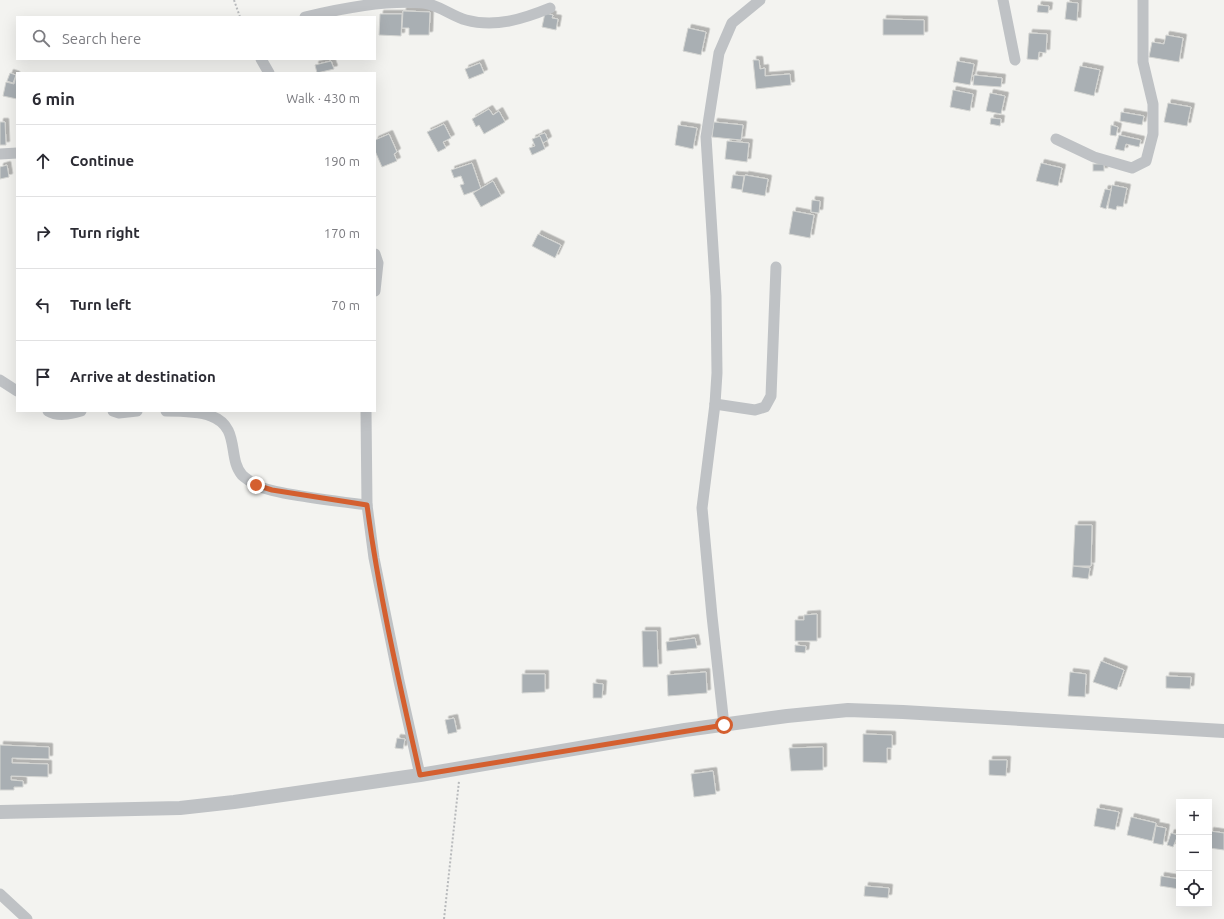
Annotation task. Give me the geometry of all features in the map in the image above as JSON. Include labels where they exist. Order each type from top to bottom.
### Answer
[{"type":"street","points":[[724,725],[702,508],[715,404],[717,373],[716,296],[706,137],[719,53],[732,23],[760,0]]},
{"type":"street","points":[[1003,0],[1015,60]]},
{"type":"street","points":[[1056,139],[1094,158],[1132,168],[1146,162],[1153,134],[1153,104],[1143,62],[1143,0]]},
{"type":"street","points":[[311,16],[382,3],[404,2],[426,4],[466,20],[498,23],[525,19],[550,8]]},
{"type":"street","points":[[262,60],[268,72]]},
{"type":"street","points":[[0,154],[16,153]]},
{"type":"street","points":[[376,257],[378,263],[376,282]]},
{"type":"street","points":[[715,404],[755,410],[765,407],[771,396],[776,267]]},
{"type":"street","points":[[0,380],[16,390]]},
{"type":"street","points":[[50,412],[70,415],[78,412]]},
{"type":"street","points":[[116,412],[128,412]]},
{"type":"street","points":[[189,412],[211,416],[225,424],[230,435],[235,458],[241,474],[256,485],[272,490],[367,505]]},
{"type":"street","points":[[366,412],[367,505],[374,558],[420,775]]},
{"type":"street","points":[[0,812],[180,808],[234,802],[420,775],[724,725],[787,716],[848,710],[1224,731]]},
{"type":"street","points":[[0,894],[27,919]]},
{"type":"path","points":[[234,0],[240,16]]},
{"type":"path","points":[[444,919],[460,768]]},
{"type":"building","points":[[1067,2],[1078,3],[1077,21],[1065,19]]},
{"type":"building","points":[[1038,5],[1049,6],[1048,13],[1037,12]]},
{"type":"building","points":[[403,11],[430,12],[429,35],[409,35],[409,28],[402,28]]},
{"type":"building","points":[[545,13],[553,15],[552,18],[558,19],[556,30],[542,27]]},
{"type":"building","points":[[380,14],[402,14],[401,36],[379,35]]},
{"type":"building","points":[[883,19],[924,20],[924,35],[883,35]]},
{"type":"building","points":[[688,28],[706,32],[701,55],[683,51]]},
{"type":"building","points":[[1029,33],[1047,34],[1046,53],[1039,52],[1038,60],[1027,59]]},
{"type":"building","points":[[1166,35],[1183,38],[1179,62],[1149,57],[1152,42],[1164,44]]},
{"type":"building","points":[[753,60],[759,60],[760,69],[765,68],[765,76],[790,74],[791,85],[756,89]]},
{"type":"building","points":[[331,61],[334,69],[317,72],[315,65]]},
{"type":"building","points":[[957,61],[974,64],[970,85],[953,82]]},
{"type":"building","points":[[480,63],[484,73],[469,79],[465,69]]},
{"type":"building","points":[[1080,66],[1100,70],[1094,96],[1074,91]]},
{"type":"building","points":[[10,73],[16,75],[13,83],[7,81]]},
{"type":"building","points":[[16,75],[16,99],[3,96],[6,82],[14,84]]},
{"type":"building","points":[[974,75],[1002,78],[1001,87],[973,85]]},
{"type":"building","points":[[953,90],[973,94],[970,111],[950,107]]},
{"type":"building","points":[[990,93],[1005,96],[1001,114],[986,111]]},
{"type":"building","points":[[1168,103],[1191,107],[1187,126],[1164,122]]},
{"type":"building","points":[[489,109],[493,115],[499,111],[505,122],[484,134],[479,125],[476,127],[472,119]]},
{"type":"building","points":[[1121,112],[1144,116],[1142,125],[1120,121]]},
{"type":"building","points":[[991,118],[1001,119],[1000,126],[990,124]]},
{"type":"building","points":[[0,122],[5,122],[6,145],[0,145]]},
{"type":"building","points":[[714,122],[743,125],[741,140],[712,137]]},
{"type":"building","points":[[444,124],[451,138],[443,142],[446,148],[438,152],[427,132]]},
{"type":"building","points":[[678,125],[697,128],[693,149],[675,145]]},
{"type":"building","points":[[1111,125],[1118,127],[1116,136],[1110,135]]},
{"type":"building","points":[[545,133],[548,140],[543,143],[539,135]]},
{"type":"building","points":[[389,134],[397,152],[394,154],[397,161],[382,167],[376,153],[376,140]]},
{"type":"building","points":[[1119,135],[1141,140],[1139,147],[1126,144],[1124,151],[1115,149]]},
{"type":"building","points":[[540,136],[545,149],[532,155],[529,148],[535,146],[532,139]]},
{"type":"building","points":[[727,141],[749,143],[747,162],[725,159]]},
{"type":"building","points":[[472,163],[481,189],[464,195],[460,185],[464,184],[461,176],[454,178],[451,170]]},
{"type":"building","points":[[1041,163],[1062,168],[1058,186],[1036,181]]},
{"type":"building","points":[[1093,164],[1104,164],[1104,171],[1093,171]]},
{"type":"building","points":[[7,165],[9,177],[0,179],[0,167]]},
{"type":"building","points":[[733,175],[744,176],[742,190],[731,188]]},
{"type":"building","points":[[745,175],[768,179],[765,196],[742,192]]},
{"type":"building","points":[[493,181],[501,196],[481,207],[473,193]]},
{"type":"building","points":[[1112,185],[1127,188],[1123,207],[1117,206],[1116,210],[1108,208]]},
{"type":"building","points":[[1105,189],[1111,190],[1106,209],[1100,207]]},
{"type":"building","points":[[812,200],[820,201],[819,213],[811,212]]},
{"type":"building","points":[[793,211],[814,215],[810,238],[789,234]]},
{"type":"building","points":[[538,234],[561,245],[555,258],[532,246]]},
{"type":"building","points":[[1075,525],[1092,525],[1091,566],[1073,566]]},
{"type":"building","points":[[1073,566],[1090,568],[1088,579],[1072,577]]},
{"type":"building","points":[[817,614],[817,641],[795,641],[795,620],[804,620],[804,615]]},
{"type":"building","points":[[642,631],[657,631],[658,667],[643,667]]},
{"type":"building","points":[[695,638],[697,648],[667,651],[666,642]]},
{"type":"building","points":[[795,645],[806,646],[805,653],[795,652]]},
{"type":"building","points":[[1101,661],[1124,670],[1117,690],[1093,682]]},
{"type":"building","points":[[706,672],[707,693],[668,696],[667,675]]},
{"type":"building","points":[[1070,672],[1086,674],[1085,697],[1068,696]]},
{"type":"building","points":[[522,674],[545,674],[545,692],[522,693]]},
{"type":"building","points":[[1166,676],[1191,677],[1190,689],[1166,688]]},
{"type":"building","points":[[593,683],[603,684],[602,698],[593,698]]},
{"type":"building","points":[[454,718],[457,732],[448,734],[445,720]]},
{"type":"building","points":[[863,734],[892,735],[892,748],[887,748],[887,763],[863,762]]},
{"type":"building","points":[[397,738],[405,739],[403,749],[395,748]]},
{"type":"building","points":[[0,745],[49,747],[49,759],[12,758],[12,763],[48,764],[48,777],[11,776],[11,780],[23,781],[23,787],[14,787],[14,790],[0,790]]},
{"type":"building","points":[[823,747],[823,770],[791,771],[789,748]]},
{"type":"building","points":[[989,760],[1007,760],[1006,776],[989,775]]},
{"type":"building","points":[[713,771],[716,794],[694,797],[691,774]]},
{"type":"building","points":[[1097,808],[1119,812],[1115,830],[1094,826]]},
{"type":"building","points":[[1131,817],[1156,823],[1152,841],[1127,835]]},
{"type":"building","points":[[1156,826],[1166,828],[1163,845],[1153,843]]},
{"type":"building","points":[[1212,831],[1224,833],[1224,850],[1212,848]]},
{"type":"building","points":[[1171,833],[1176,834],[1176,840],[1173,847],[1167,845]]},
{"type":"building","points":[[1161,876],[1176,878],[1176,889],[1160,886]]},
{"type":"building","points":[[865,886],[889,888],[888,898],[864,896]]},
{"type":"route","points":[[256,485],[272,490],[367,505],[374,558],[420,775],[685,730],[724,725]]}]
